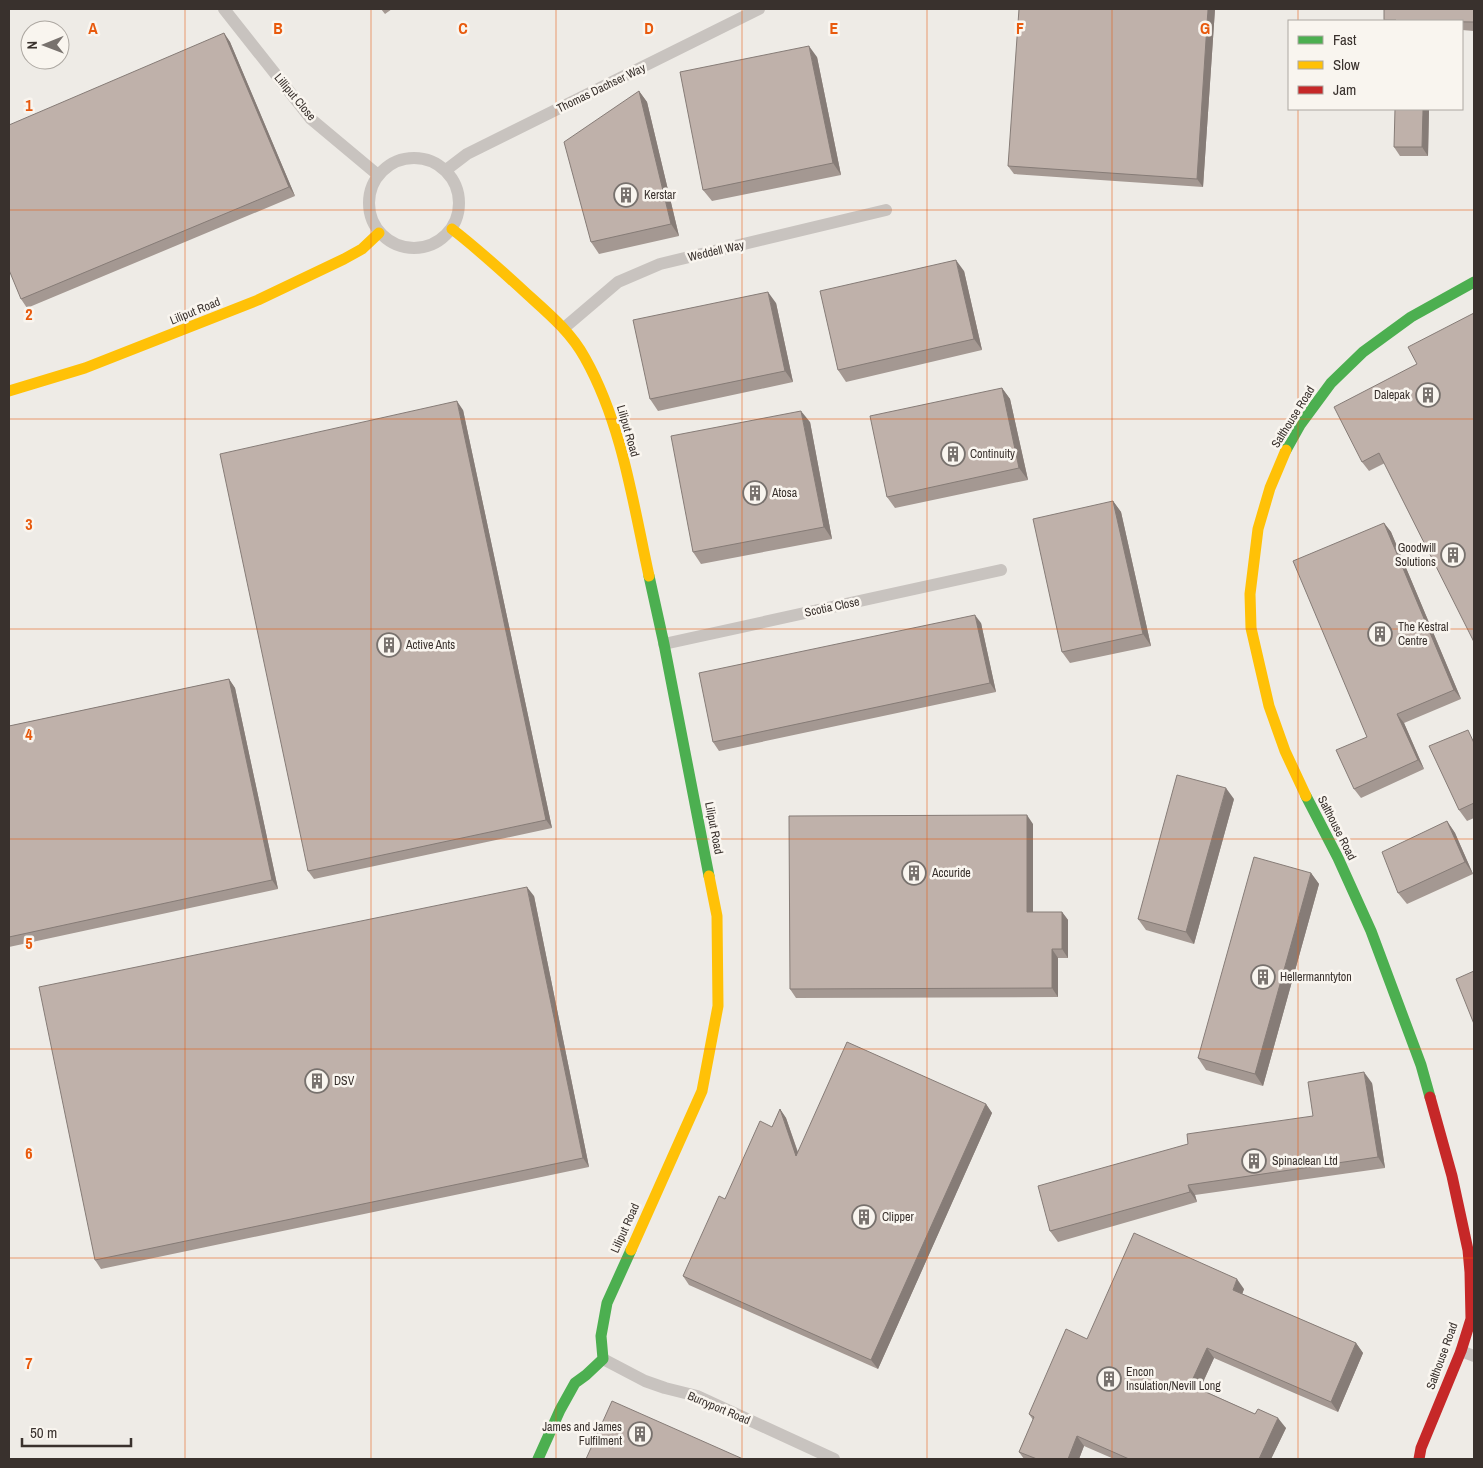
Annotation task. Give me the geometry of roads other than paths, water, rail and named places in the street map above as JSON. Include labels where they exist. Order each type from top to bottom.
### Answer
[{"type":"street","name":"Lilliput Close","points":[[224,9],[311,119],[378,175]]},
{"type":"street","name":"Thomas Dachser Way","points":[[446,170],[467,154],[759,9]]},
{"type":"street","points":[[409,157],[435,162],[446,170],[454,180],[460,198],[458,217],[452,229],[442,239],[430,246],[417,248],[403,247],[390,242],[372,220],[369,206],[370,192],[378,175],[384,168],[396,161],[409,157]]},
{"type":"street","name":"Weddell Way","points":[[564,328],[618,282],[660,264],[886,210]]},
{"type":"street","name":"Liliput Road","points":[[452,229],[479,250],[564,328],[585,357],[608,407],[622,455],[664,644],[717,916],[718,1006],[702,1091],[607,1302],[601,1336],[603,1359]]},
{"type":"street","name":"Liliput Road","points":[[9,391],[85,368],[258,300],[362,249],[380,232]]},
{"type":"street","name":"Salthouse Road","points":[[1419,1459],[1421,1448],[1461,1351],[1471,1319],[1468,1250],[1452,1176],[1421,1065],[1371,931],[1338,858],[1285,751],[1269,706],[1251,628],[1250,594],[1258,529],[1270,488],[1288,445],[1300,425],[1331,383],[1363,352],[1410,317],[1474,282]]},
{"type":"street","name":"Scotia Close","points":[[664,644],[1001,570]]},
{"type":"street","points":[[1461,1351],[1474,1356]]},
{"type":"street","points":[[538,1459],[560,1410],[575,1383],[603,1359]]},
{"type":"street","name":"Burryport Road","points":[[603,1359],[645,1381],[697,1396],[834,1459]]},
{"type":"place","name":"Kerstar","points":[[626,195]]},
{"type":"place","name":"Dalepak","points":[[1428,395]]},
{"type":"place","name":"Continuity","points":[[953,454]]},
{"type":"place","name":"Atosa","points":[[755,493]]},
{"type":"place","name":"Goodwill Solutions","points":[[1453,555]]},
{"type":"place","name":"The Kestral Centre","points":[[1380,634]]},
{"type":"place","name":"Active Ants","points":[[389,645]]},
{"type":"place","name":"Accuride","points":[[914,873]]},
{"type":"place","name":"Hellermanntyton","points":[[1263,977]]},
{"type":"place","name":"DSV","points":[[317,1081]]},
{"type":"place","name":"Spinaclean Ltd","points":[[1254,1161]]},
{"type":"place","name":"Clipper","points":[[864,1217]]},
{"type":"place","name":"Encon Insulation/Nevill Long","points":[[1109,1379]]},
{"type":"place","name":"James and James Fulfilment","points":[[640,1434]]}]
